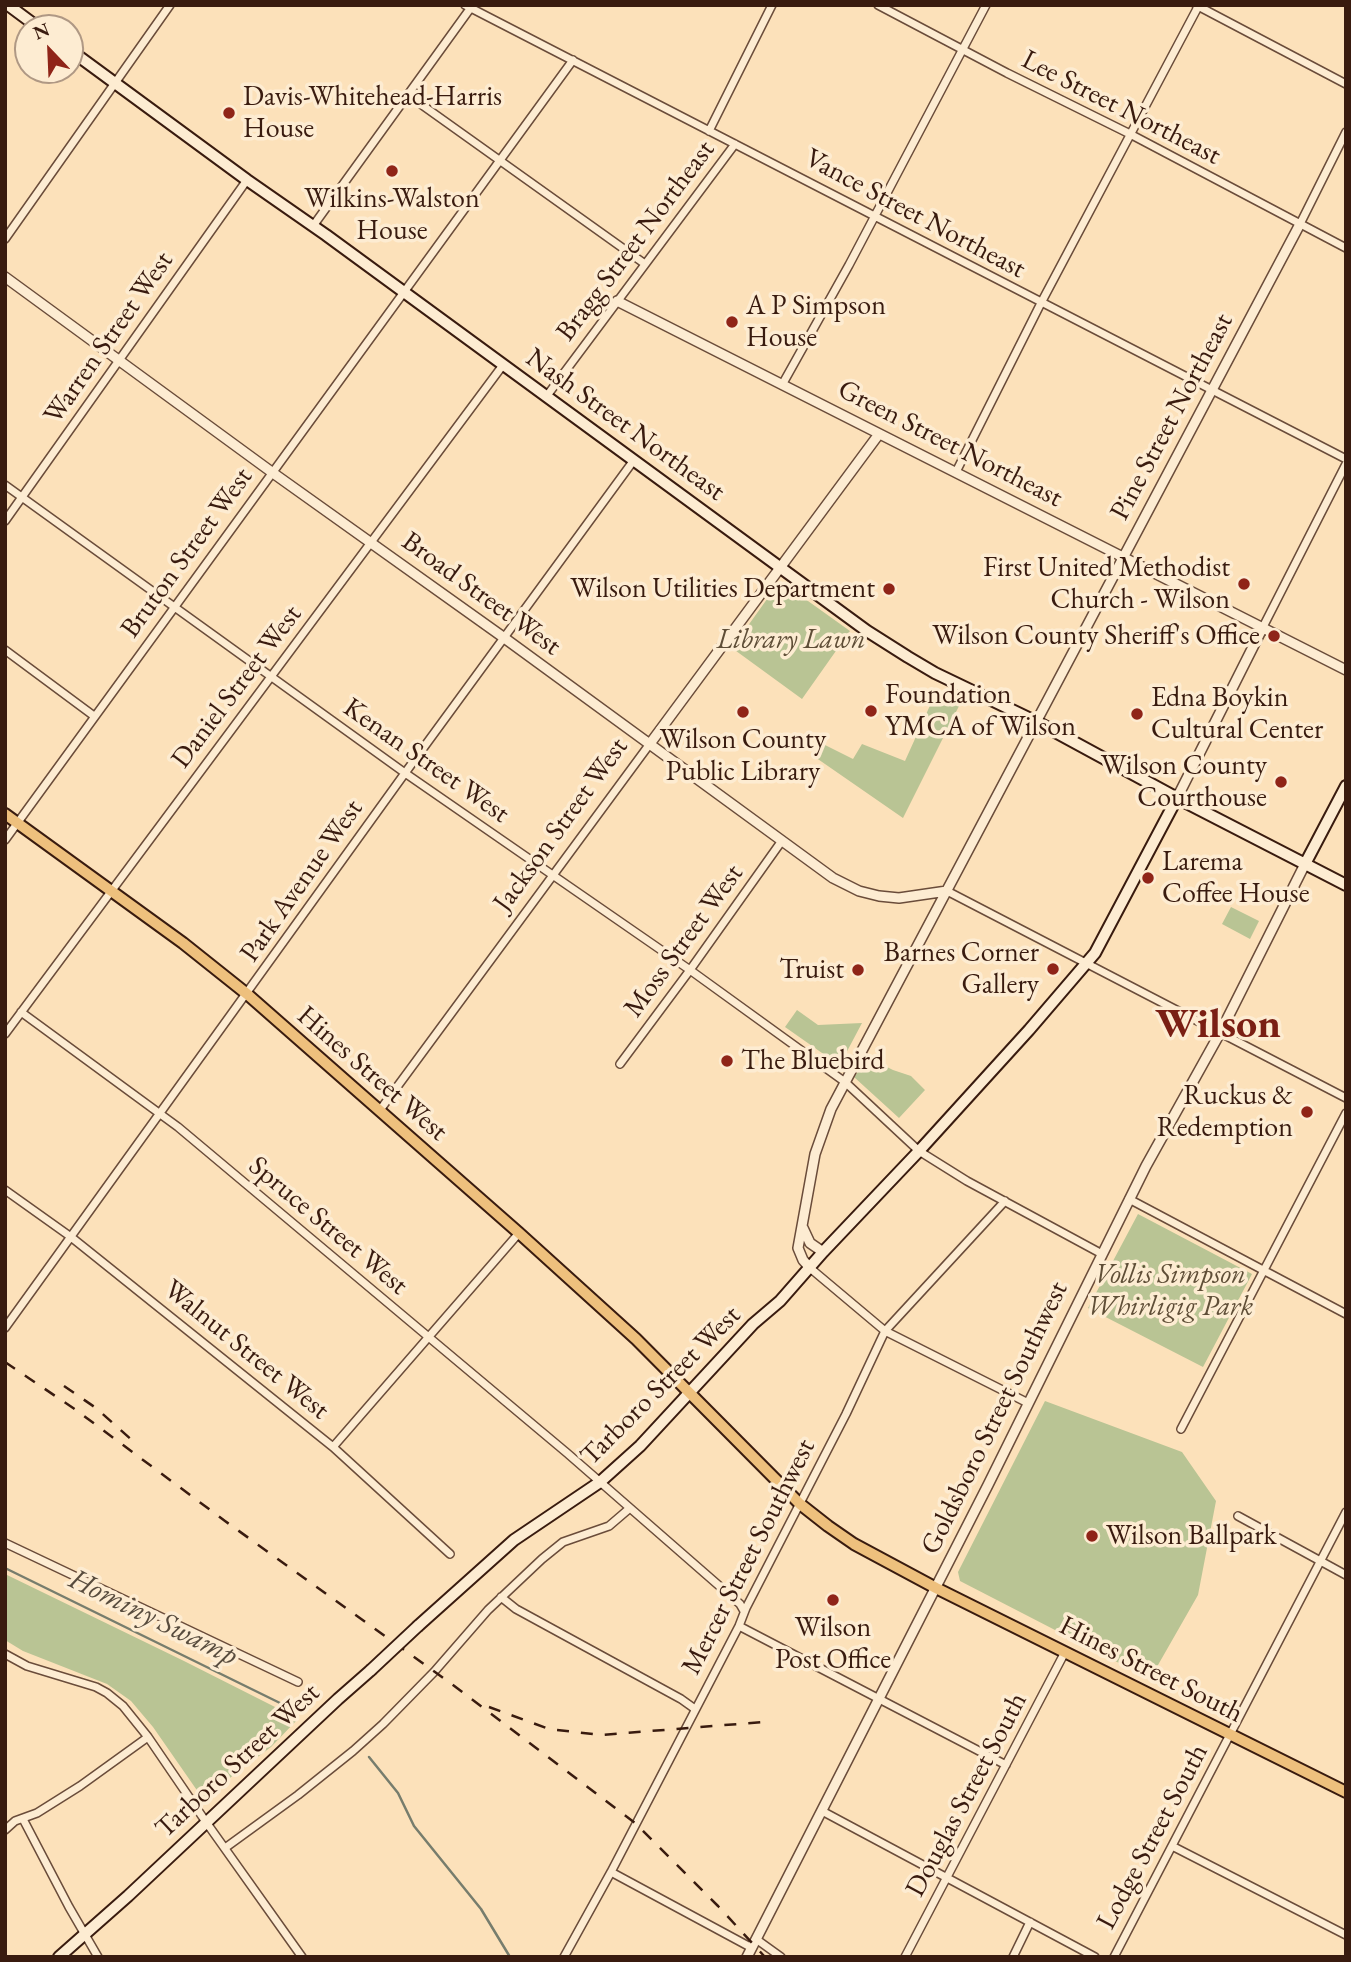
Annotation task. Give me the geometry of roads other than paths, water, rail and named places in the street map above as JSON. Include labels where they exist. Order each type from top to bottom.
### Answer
[{"type":"main road","name":"Nash Street Northeast","points":[[84,60],[867,631],[935,673],[1037,722],[1346,885]]},
{"type":"main road","points":[[1305,864],[1346,786]]},
{"type":"main road","name":"Tarboro Street West","points":[[58,1957],[128,1896],[331,1704],[514,1540],[600,1482],[640,1446],[753,1324],[780,1301],[1029,1030],[1095,953],[1177,798]]},
{"type":"main road","name":"Hines Street West","points":[[5,814],[183,943],[247,994],[636,1339],[800,1504]]},
{"type":"main road","name":"Hines Street South","points":[[800,1504],[854,1544],[936,1588],[1346,1792]]},
{"type":"street","points":[[5,239],[170,5]]},
{"type":"street","name":"Bragg Street Northeast","points":[[709,131],[772,5]]},
{"type":"street","name":"Lee Street Northeast","points":[[878,5],[1346,248]]},
{"type":"street","points":[[782,385],[986,5]]},
{"type":"street","points":[[313,226],[469,6]]},
{"type":"street","name":"Vance Street Northeast","points":[[469,6],[1346,461]]},
{"type":"street","points":[[956,472],[1041,303],[1198,6],[1346,84]]},
{"type":"street","name":"Bruton Street West","points":[[5,839],[573,60]]},
{"type":"street","points":[[408,95],[645,264]]},
{"type":"street","name":"Pine Street Northeast","points":[[810,1268],[798,1248],[818,1143],[831,1109],[1300,224],[1346,132]]},
{"type":"street","name":"Bragg Street Northeast","points":[[546,397],[735,144]]},
{"type":"street","name":"Warren Street West","points":[[5,521],[247,180]]},
{"type":"street","name":"Broad Street West","points":[[5,277],[833,878],[859,891],[879,896],[899,898],[947,891]]},
{"type":"street","name":"Green Street Northeast","points":[[617,301],[1346,670]]},
{"type":"street","name":"Daniel Street West","points":[[5,1034],[503,365]]},
{"type":"street","name":"Jackson Street West","points":[[380,1110],[879,434]]},
{"type":"street","name":"Park Avenue West","points":[[5,1328],[503,637],[634,460]]},
{"type":"street","points":[[1177,798],[1346,461]]},
{"type":"street","name":"Kenan Street West","points":[[5,485],[405,773],[690,970],[845,1082],[919,1151],[1102,1254]]},
{"type":"street","points":[[5,650],[94,716]]},
{"type":"street","name":"Moss Street West","points":[[620,1064],[781,842]]},
{"type":"street","name":"Goldsboro Street Southwest","points":[[752,1948],[936,1588],[1129,1199],[1220,1033],[1305,864]]},
{"type":"street","points":[[947,891],[1346,1098]]},
{"type":"street","name":"Spruce Street West","points":[[22,1012],[178,1127],[630,1507],[740,1604],[744,1611]]},
{"type":"street","points":[[1181,1429],[1346,1113]]},
{"type":"street","name":"Walnut Street West","points":[[5,1190],[71,1237],[333,1447],[450,1555]]},
{"type":"street","points":[[1129,1199],[1346,1314]]},
{"type":"street","name":"Mercer Street Southwest","points":[[564,1957],[739,1626],[744,1611],[885,1331],[1005,1201]]},
{"type":"street","points":[[802,1226],[810,1244],[823,1252]]},
{"type":"street","points":[[333,1447],[519,1233]]},
{"type":"street","points":[[810,1268],[885,1331],[1028,1403]]},
{"type":"street","points":[[225,1848],[298,1795],[383,1724],[501,1597],[542,1559],[563,1542],[609,1526],[630,1507]]},
{"type":"street","name":"Lodge Street South","points":[[1114,1957],[1346,1512]]},
{"type":"street","points":[[1238,1516],[1346,1575]]},
{"type":"street","points":[[5,1543],[298,1682]]},
{"type":"street","points":[[501,1597],[516,1609],[695,1709]]},
{"type":"street","points":[[739,1626],[1006,1765]]},
{"type":"street","name":"Douglas Street South","points":[[905,1957],[1065,1652]]},
{"type":"street","points":[[5,1654],[27,1666],[82,1682],[107,1693],[123,1706],[148,1737],[302,1957]]},
{"type":"street","points":[[5,1830],[80,1786],[148,1737]]},
{"type":"street","points":[[822,1811],[1095,1957]]},
{"type":"street","points":[[5,1819],[19,1820]]},
{"type":"street","points":[[19,1820],[98,1957]]},
{"type":"street","points":[[1172,1846],[1346,1935]]},
{"type":"street","points":[[611,1872],[752,1948],[781,1957]]},
{"type":"street","points":[[1013,1957],[1030,1923]]},
{"type":"waterway","name":"Hominy Swamp","points":[[5,1568],[282,1704]]},
{"type":"waterway","name":"Hominy Swamp","points":[[369,1757],[398,1793],[414,1826],[481,1909],[510,1957]]},
{"type":"railway","points":[[5,1362],[76,1410],[453,1685],[635,1823],[765,1957]]},
{"type":"railway","points":[[64,1386],[96,1408],[133,1441]]},
{"type":"railway","points":[[489,1707],[549,1729],[601,1735],[763,1722]]},
{"type":"place","name":"Davis-Whitehead-Harris House","points":[[229,113]]},
{"type":"place","name":"Wilkins-Walston House","points":[[392,171]]},
{"type":"place","name":"A P Simpson House","points":[[732,322]]},
{"type":"place","name":"First United Methodist Church - Wilson","points":[[1244,584]]},
{"type":"place","name":"Wilson Utilities Department","points":[[889,589]]},
{"type":"place","name":"Wilson County Sheriff's Office","points":[[1274,636]]},
{"type":"place","name":"Foundation YMCA of Wilson","points":[[871,711]]},
{"type":"place","name":"Wilson County Public Library","points":[[743,712]]},
{"type":"place","name":"Edna Boykin Cultural Center","points":[[1137,714]]},
{"type":"place","name":"Wilson County Courthouse","points":[[1281,782]]},
{"type":"place","name":"Larema Coffee House","points":[[1148,878]]},
{"type":"place","name":"Barnes Corner Gallery","points":[[1053,969]]},
{"type":"place","name":"Truist","points":[[858,970]]},
{"type":"place","name":"The Bluebird","points":[[727,1061]]},
{"type":"place","name":"Ruckus & Redemption","points":[[1307,1112]]},
{"type":"place","name":"Wilson Ballpark","points":[[1092,1536]]},
{"type":"place","name":"Wilson Post Office","points":[[833,1600]]},
{"type":"district","name":"Wilson","points":[[1218,1026]]},
{"type":"park label","name":"Library Lawn","points":[[791,640]]},
{"type":"park label","name":"Vollis Simpson Whirligig Park","points":[[1170,1291]]}]
